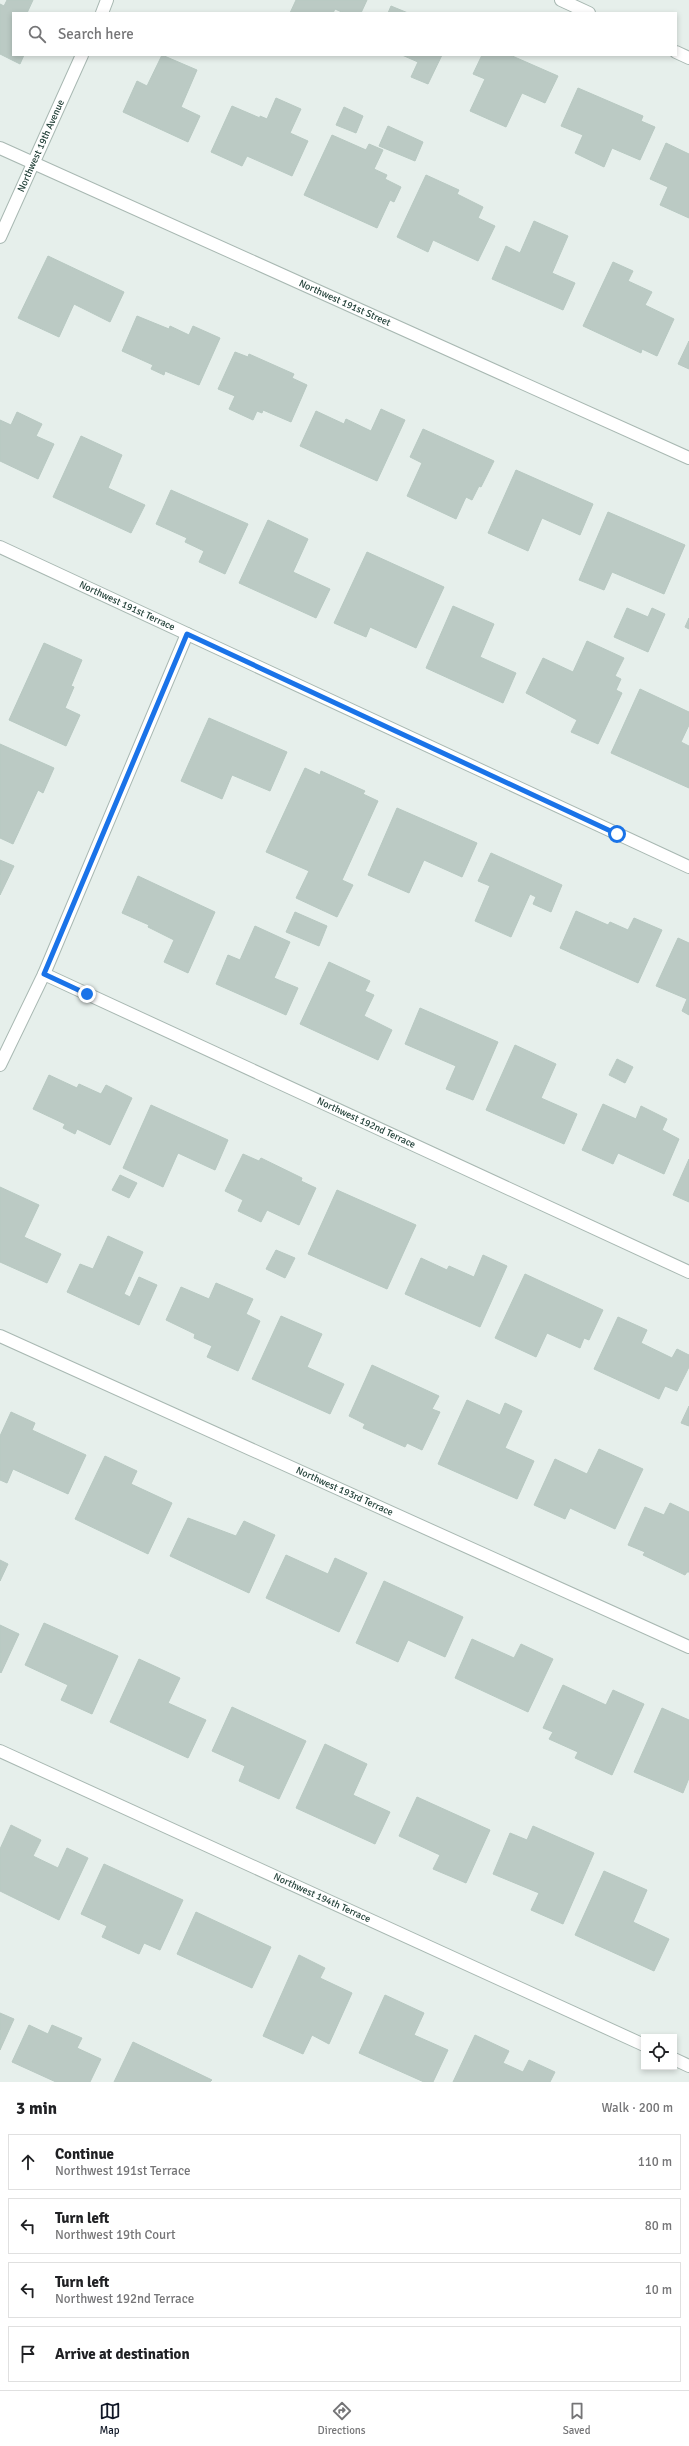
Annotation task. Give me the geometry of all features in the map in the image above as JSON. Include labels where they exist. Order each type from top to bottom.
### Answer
[{"type":"street","points":[[102,12],[107,0]]},
{"type":"street","points":[[561,0],[587,12]]},
{"type":"street","points":[[677,52],[689,58]]},
{"type":"street","name":"Northwest 19th Avenue","points":[[0,237],[82,56]]},
{"type":"street","name":"Northwest 191st Street","points":[[0,148],[689,458]]},
{"type":"street","name":"Northwest 191st Terrace","points":[[0,547],[689,867]]},
{"type":"street","points":[[0,1065],[44,974],[187,634]]},
{"type":"street","name":"Northwest 192nd Terrace","points":[[44,974],[689,1272]]},
{"type":"street","name":"Northwest 193rd Terrace","points":[[0,1336],[689,1647]]},
{"type":"street","name":"Northwest 194th Terrace","points":[[0,1751],[641,2044]]},
{"type":"street","points":[[677,2060],[689,2066]]},
{"type":"building","points":[[7,0],[33,0],[27,12],[12,12],[12,56],[24,56],[20,64],[0,54],[0,4],[4,6]]},
{"type":"building","points":[[296,0],[367,0],[361,12],[342,12],[335,9],[334,12],[290,12]]},
{"type":"building","points":[[391,6],[406,12],[388,12]]},
{"type":"building","points":[[162,56],[197,70],[181,107],[200,116],[188,142],[123,112],[137,81],[147,86]]},
{"type":"building","points":[[404,56],[442,56],[428,84],[411,77],[418,62]]},
{"type":"building","points":[[482,56],[512,56],[558,76],[545,103],[522,93],[506,127],[470,111],[485,79],[473,74]]},
{"type":"building","points":[[578,88],[643,116],[641,121],[655,127],[640,160],[612,148],[604,167],[575,153],[583,135],[561,126]]},
{"type":"building","points":[[276,98],[301,109],[290,133],[308,141],[292,176],[247,156],[242,166],[211,152],[232,106],[260,118],[260,116],[267,119]]},
{"type":"building","points":[[344,107],[363,116],[356,133],[336,125]]},
{"type":"building","points":[[388,126],[423,142],[415,161],[379,146]]},
{"type":"building","points":[[332,135],[366,150],[369,144],[383,150],[374,169],[387,175],[385,179],[401,187],[394,202],[390,200],[377,228],[304,195]]},
{"type":"building","points":[[666,143],[689,154],[689,218],[660,205],[668,187],[650,179]]},
{"type":"building","points":[[426,175],[459,190],[457,194],[483,207],[478,218],[495,226],[478,261],[433,240],[428,252],[397,237]]},
{"type":"building","points":[[534,221],[568,236],[552,273],[575,283],[563,310],[492,279],[506,246],[520,253]]},
{"type":"building","points":[[48,256],[124,292],[110,322],[74,304],[59,337],[18,318]]},
{"type":"building","points":[[613,262],[633,271],[628,281],[652,292],[645,305],[674,319],[657,356],[642,349],[641,353],[583,326]]},
{"type":"building","points":[[137,316],[169,329],[170,326],[189,335],[193,326],[220,338],[199,385],[165,371],[164,375],[151,369],[153,365],[122,351]]},
{"type":"building","points":[[689,341],[689,369],[678,364]]},
{"type":"building","points":[[235,352],[248,357],[249,354],[294,374],[292,378],[307,385],[291,422],[263,410],[262,413],[257,411],[253,420],[229,409],[235,396],[218,389]]},
{"type":"building","points":[[381,409],[405,420],[377,481],[300,446],[316,411],[344,424],[346,419],[371,431]]},
{"type":"building","points":[[17,412],[42,424],[36,436],[54,444],[38,479],[0,461],[0,420],[11,425]]},
{"type":"building","points":[[423,429],[494,461],[481,487],[479,486],[472,500],[466,497],[456,519],[407,496],[422,463],[410,457]]},
{"type":"building","points":[[81,436],[122,455],[108,488],[145,505],[131,533],[53,497]]},
{"type":"building","points":[[516,470],[593,504],[580,535],[542,518],[528,551],[488,533]]},
{"type":"building","points":[[171,490],[248,524],[225,574],[199,562],[204,551],[185,542],[187,538],[156,524]]},
{"type":"building","points":[[608,512],[685,545],[664,594],[612,572],[604,590],[579,580]]},
{"type":"building","points":[[268,520],[308,539],[293,572],[330,589],[316,618],[239,583]]},
{"type":"building","points":[[367,552],[444,587],[416,648],[370,627],[366,637],[334,623]]},
{"type":"building","points":[[453,606],[494,624],[480,657],[516,673],[503,703],[426,668]]},
{"type":"building","points":[[627,608],[648,617],[652,608],[665,614],[648,652],[614,637]]},
{"type":"building","points":[[689,618],[689,629],[685,627]]},
{"type":"building","points":[[587,641],[624,658],[615,676],[621,679],[616,690],[622,693],[598,744],[571,732],[577,720],[526,693],[543,658],[573,672]]},
{"type":"building","points":[[44,643],[82,660],[71,686],[74,687],[65,708],[80,715],[66,746],[9,720]]},
{"type":"building","points":[[640,689],[689,712],[689,725],[681,742],[689,746],[689,788],[611,753]]},
{"type":"building","points":[[209,718],[287,752],[270,791],[232,775],[222,799],[181,781]]},
{"type":"building","points":[[0,744],[54,768],[43,793],[38,790],[13,844],[0,838]]},
{"type":"building","points":[[305,768],[320,775],[321,771],[365,791],[363,794],[378,801],[342,880],[353,885],[337,917],[296,898],[309,871],[266,852]]},
{"type":"building","points":[[397,808],[477,843],[462,877],[424,860],[409,893],[368,875]]},
{"type":"building","points":[[491,853],[562,885],[551,912],[533,904],[536,897],[530,894],[511,937],[475,921],[490,886],[478,881]]},
{"type":"building","points":[[0,860],[14,866],[0,895]]},
{"type":"building","points":[[138,876],[215,912],[188,973],[164,962],[174,940],[148,927],[149,925],[122,913]]},
{"type":"building","points":[[576,911],[608,925],[610,922],[628,930],[634,918],[662,930],[638,983],[560,948]]},
{"type":"building","points":[[295,912],[327,926],[319,946],[286,932]]},
{"type":"building","points":[[255,926],[290,942],[274,978],[298,988],[286,1015],[216,984],[228,955],[240,960]]},
{"type":"building","points":[[678,938],[689,943],[689,1015],[682,1011],[687,999],[656,986]]},
{"type":"building","points":[[329,962],[370,981],[365,991],[374,995],[364,1016],[392,1030],[378,1060],[300,1024]]},
{"type":"building","points":[[420,1008],[498,1042],[473,1100],[446,1089],[456,1066],[405,1044]]},
{"type":"building","points":[[515,1045],[556,1064],[541,1098],[577,1114],[564,1144],[486,1110]]},
{"type":"building","points":[[617,1059],[633,1067],[625,1083],[609,1075]]},
{"type":"building","points":[[49,1075],[77,1088],[79,1084],[101,1094],[106,1085],[132,1098],[110,1145],[77,1129],[75,1134],[63,1128],[65,1124],[33,1109]]},
{"type":"building","points":[[603,1104],[636,1119],[641,1106],[667,1119],[662,1130],[679,1139],[664,1174],[618,1153],[613,1164],[582,1150]]},
{"type":"building","points":[[151,1105],[228,1140],[215,1170],[178,1153],[163,1187],[123,1168]]},
{"type":"building","points":[[243,1154],[259,1161],[261,1158],[302,1178],[301,1181],[316,1188],[299,1225],[267,1210],[261,1222],[238,1211],[243,1200],[225,1191]]},
{"type":"building","points":[[689,1159],[689,1202],[673,1195]]},
{"type":"building","points":[[120,1175],[137,1183],[129,1198],[112,1190]]},
{"type":"building","points":[[0,1187],[39,1205],[24,1237],[61,1254],[47,1283],[0,1262]]},
{"type":"building","points":[[337,1190],[416,1225],[387,1289],[308,1254]]},
{"type":"building","points":[[108,1236],[143,1252],[124,1294],[130,1297],[139,1277],[157,1285],[139,1325],[67,1292],[80,1264],[93,1269]]},
{"type":"building","points":[[276,1250],[295,1258],[285,1278],[266,1269]]},
{"type":"building","points":[[483,1255],[507,1266],[480,1327],[405,1294],[421,1258],[447,1270],[449,1266],[474,1277]]},
{"type":"building","points":[[525,1274],[603,1310],[589,1340],[584,1338],[580,1348],[547,1333],[536,1357],[495,1338]]},
{"type":"building","points":[[216,1283],[253,1299],[246,1314],[260,1321],[238,1371],[207,1357],[212,1346],[194,1338],[195,1334],[166,1320],[181,1287],[209,1299]]},
{"type":"building","points":[[281,1316],[322,1334],[307,1367],[344,1384],[330,1414],[252,1379]]},
{"type":"building","points":[[618,1317],[647,1330],[641,1343],[672,1358],[677,1349],[689,1355],[689,1367],[677,1391],[665,1386],[659,1399],[594,1369]]},
{"type":"building","points":[[372,1365],[439,1396],[432,1409],[440,1412],[422,1450],[407,1443],[405,1447],[363,1428],[365,1424],[349,1416]]},
{"type":"building","points":[[467,1400],[500,1415],[505,1403],[522,1411],[505,1448],[534,1461],[517,1499],[438,1464]]},
{"type":"building","points":[[689,1406],[689,1426],[681,1423]]},
{"type":"building","points":[[11,1412],[35,1423],[32,1430],[86,1455],[68,1494],[13,1469],[7,1483],[0,1480],[0,1436]]},
{"type":"building","points":[[599,1449],[643,1469],[615,1529],[570,1508],[565,1519],[534,1505],[555,1459],[587,1474]]},
{"type":"building","points":[[105,1456],[137,1471],[131,1484],[172,1503],[148,1554],[75,1519]]},
{"type":"building","points":[[670,1503],[689,1512],[689,1572],[685,1575],[643,1555],[645,1552],[628,1545],[645,1507],[664,1515]]},
{"type":"building","points":[[188,1518],[236,1536],[244,1521],[275,1535],[249,1593],[170,1556]]},
{"type":"building","points":[[286,1555],[328,1574],[335,1558],[367,1573],[339,1632],[266,1598]]},
{"type":"building","points":[[0,1560],[8,1564],[0,1581]]},
{"type":"building","points":[[384,1581],[463,1617],[445,1657],[408,1640],[398,1662],[356,1643]]},
{"type":"building","points":[[44,1623],[118,1656],[92,1714],[61,1700],[68,1685],[25,1665]]},
{"type":"building","points":[[0,1625],[19,1634],[1,1673],[0,1672]]},
{"type":"building","points":[[472,1639],[514,1658],[521,1644],[553,1659],[528,1712],[455,1678]]},
{"type":"building","points":[[139,1659],[180,1678],[168,1703],[206,1720],[188,1758],[110,1722]]},
{"type":"building","points":[[563,1685],[606,1705],[613,1690],[644,1704],[612,1775],[575,1758],[578,1752],[549,1739],[553,1732],[543,1728]]},
{"type":"building","points":[[232,1707],[306,1741],[279,1799],[239,1781],[245,1766],[212,1751]]},
{"type":"building","points":[[662,1708],[689,1720],[689,1778],[683,1793],[634,1772]]},
{"type":"building","points":[[325,1744],[367,1764],[353,1795],[390,1812],[375,1844],[296,1808]]},
{"type":"building","points":[[417,1797],[490,1830],[466,1883],[433,1869],[440,1855],[399,1836]]},
{"type":"building","points":[[11,1825],[41,1840],[33,1856],[58,1868],[67,1848],[88,1858],[59,1920],[0,1891],[0,1849]]},
{"type":"building","points":[[533,1826],[594,1853],[563,1924],[531,1910],[539,1893],[493,1874],[510,1833],[527,1840]]},
{"type":"building","points":[[104,1864],[183,1900],[160,1950],[144,1943],[139,1954],[102,1937],[107,1926],[81,1914]]},
{"type":"building","points":[[604,1871],[647,1890],[633,1922],[669,1939],[654,1971],[575,1935]]},
{"type":"building","points":[[196,1912],[271,1947],[252,1988],[177,1954]]},
{"type":"building","points":[[299,1955],[325,1968],[320,1978],[352,1993],[329,2044],[312,2035],[303,2054],[263,2036]]},
{"type":"building","points":[[385,1995],[424,2013],[414,2035],[448,2050],[433,2082],[424,2082],[359,2053]]},
{"type":"building","points":[[0,2013],[14,2019],[0,2050]]},
{"type":"building","points":[[29,2025],[48,2034],[52,2025],[82,2038],[77,2048],[101,2059],[90,2082],[56,2082],[12,2062]]},
{"type":"building","points":[[475,2035],[509,2051],[503,2063],[523,2072],[529,2060],[555,2072],[550,2082],[453,2082]]},
{"type":"building","points":[[133,2042],[212,2080],[210,2082],[114,2082]]},
{"type":"route","points":[[87,994],[44,974],[187,634],[617,834]]}]
